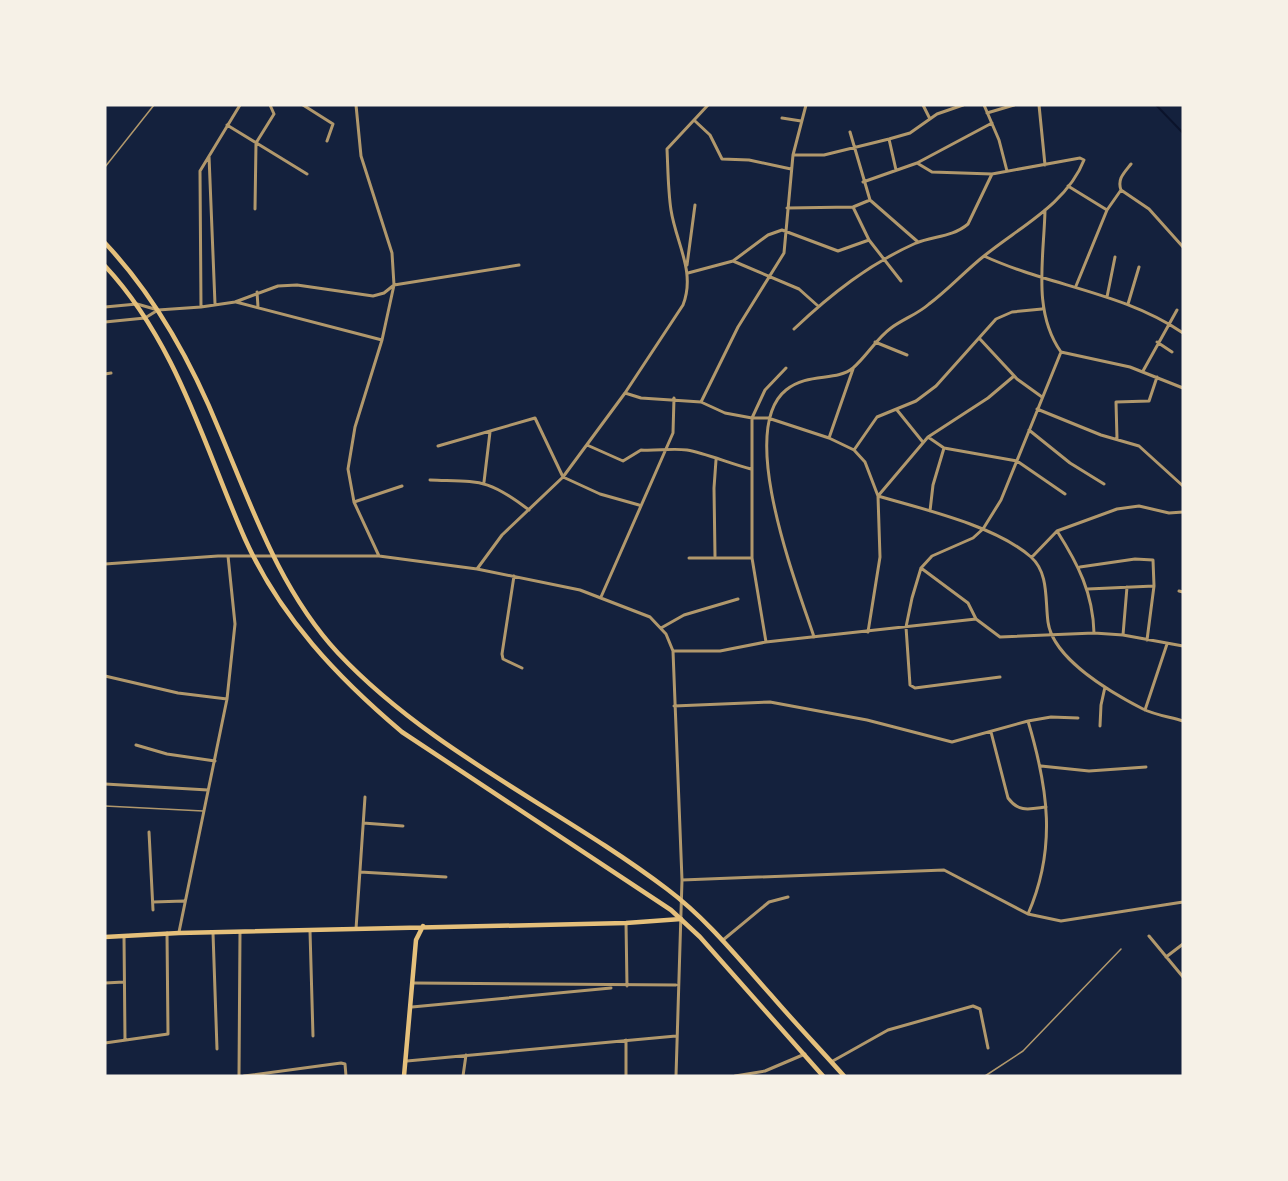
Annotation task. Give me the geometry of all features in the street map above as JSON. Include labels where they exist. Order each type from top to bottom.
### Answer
[{"type":"main road","points":[[105,243],[125,264],[158,310],[207,402],[272,555],[311,620],[337,651],[386,699],[452,746],[682,900],[723,940],[844,1076]]},
{"type":"main road","points":[[105,266],[137,304],[196,414],[254,556],[297,625],[322,656],[370,705],[439,759],[648,893],[681,919],[823,1076]]},
{"type":"main road","points":[[105,937],[167,933],[310,931],[423,926],[626,923],[681,919]]},
{"type":"main road","points":[[404,1076],[412,1007],[416,940],[423,926]]},
{"type":"street","points":[[201,307],[200,171],[240,105]]},
{"type":"street","points":[[255,209],[256,142],[274,114],[270,105]]},
{"type":"street","points":[[303,105],[333,124],[327,141]]},
{"type":"street","points":[[356,105],[357,130],[362,156],[392,254],[394,285],[382,340],[350,447],[348,469],[354,502],[379,556]]},
{"type":"street","points":[[477,569],[502,535],[563,477],[625,393],[683,305],[688,291],[688,273],[671,210],[667,149],[708,105]]},
{"type":"street","points":[[701,402],[738,327],[784,254],[786,208],[793,155],[806,105]]},
{"type":"street","points":[[923,105],[930,118]]},
{"type":"street","points":[[793,155],[824,155],[910,133],[930,118],[963,105]]},
{"type":"street","points":[[984,105],[1004,154],[1007,172]]},
{"type":"street","points":[[987,113],[1014,105]]},
{"type":"street","points":[[1039,105],[1045,165]]},
{"type":"street","points":[[782,118],[801,121]]},
{"type":"street","points":[[694,120],[710,135],[722,159],[748,160],[791,169]]},
{"type":"street","points":[[863,182],[917,163],[992,123]]},
{"type":"street","points":[[227,125],[307,174]]},
{"type":"street","points":[[850,132],[870,200],[918,242]]},
{"type":"street","points":[[889,139],[896,170]]},
{"type":"street","points":[[209,155],[215,304]]},
{"type":"street","points":[[814,637],[784,548],[773,499],[766,445],[768,418],[774,403],[785,391],[800,382],[844,373],[853,368],[875,342],[890,329],[928,305],[984,256],[1045,210],[1078,174],[1084,160],[1080,158],[992,174],[932,172],[917,163]]},
{"type":"street","points":[[1131,164],[1121,177],[1119,183],[1122,190],[1149,209],[1183,247]]},
{"type":"street","points":[[794,329],[850,280],[918,242],[962,230],[968,224],[992,174]]},
{"type":"street","points":[[1068,186],[1107,210]]},
{"type":"street","points":[[1077,286],[1107,210],[1122,190]]},
{"type":"street","points":[[786,208],[853,207],[870,200]]},
{"type":"street","points":[[686,266],[695,205]]},
{"type":"street","points":[[853,207],[869,240],[901,281]]},
{"type":"street","points":[[1045,210],[1042,309],[1053,340],[1061,352],[1143,371],[1183,388]]},
{"type":"street","points":[[688,273],[733,261],[768,235],[782,230],[838,251],[869,240]]},
{"type":"street","points":[[984,256],[1012,268],[1077,286],[1128,304],[1170,324],[1183,333]]},
{"type":"street","points":[[1107,297],[1115,257]]},
{"type":"street","points":[[733,261],[799,289],[819,306]]},
{"type":"street","points":[[235,302],[278,286],[297,285],[373,296],[384,293],[394,285],[519,265]]},
{"type":"street","points":[[1128,304],[1139,267]]},
{"type":"street","points":[[257,292],[258,307]]},
{"type":"street","points":[[105,307],[137,304],[158,310],[235,302],[382,340]]},
{"type":"street","points":[[854,450],[877,417],[916,401],[936,386],[996,319],[1012,312],[1042,309]]},
{"type":"street","points":[[105,322],[145,318],[158,310]]},
{"type":"street","points":[[1143,371],[1157,342],[1177,310]]},
{"type":"street","points":[[979,338],[1014,376],[1042,397]]},
{"type":"street","points":[[875,342],[907,355]]},
{"type":"street","points":[[1157,342],[1172,352]]},
{"type":"street","points":[[1000,677],[915,688],[910,685],[906,627],[921,568],[932,556],[974,538],[983,529],[1001,500],[1061,352]]},
{"type":"street","points":[[766,642],[752,558],[752,418],[765,390],[786,368]]},
{"type":"street","points":[[829,438],[853,368]]},
{"type":"street","points":[[105,374],[111,373]]},
{"type":"street","points":[[878,496],[923,441],[988,398],[1014,376]]},
{"type":"street","points":[[1117,439],[1116,402],[1149,401],[1158,377]]},
{"type":"street","points":[[625,393],[641,398],[674,398],[701,402],[725,413],[752,418],[768,418],[829,438],[854,450],[865,462],[878,496],[880,557],[868,632]]},
{"type":"street","points":[[600,598],[639,505],[674,432],[674,398]]},
{"type":"street","points":[[1037,409],[1101,435],[1138,446],[1183,486]]},
{"type":"street","points":[[897,410],[923,441]]},
{"type":"street","points":[[438,446],[535,418],[563,477],[600,494],[639,505]]},
{"type":"street","points":[[1029,430],[1070,463],[1104,484]]},
{"type":"street","points":[[484,482],[490,432]]},
{"type":"street","points":[[928,437],[944,448],[1017,461],[1065,494]]},
{"type":"street","points":[[587,445],[623,461],[640,450],[658,452],[668,448],[690,451],[751,469]]},
{"type":"street","points":[[930,511],[933,485],[944,448]]},
{"type":"street","points":[[715,556],[716,460]]},
{"type":"street","points":[[430,480],[484,482],[503,490],[529,510]]},
{"type":"street","points":[[354,502],[402,486]]},
{"type":"street","points":[[878,496],[983,529],[1032,557],[1043,577],[1048,623],[1052,636],[1068,658],[1106,687],[1145,710],[1183,721]]},
{"type":"street","points":[[1032,557],[1043,542],[1057,531],[1129,506],[1169,513],[1183,512]]},
{"type":"street","points":[[1057,531],[1080,567],[1088,589],[1094,612],[1094,633]]},
{"type":"street","points":[[179,933],[227,699],[235,624],[228,556]]},
{"type":"street","points":[[105,564],[228,556],[379,556],[477,569],[580,590],[650,617],[661,628],[673,651],[682,880],[676,1076]]},
{"type":"street","points":[[689,558],[715,556],[752,558]]},
{"type":"street","points":[[1080,567],[1125,560],[1153,560],[1154,586],[1147,640]]},
{"type":"street","points":[[921,568],[969,603],[975,619],[1000,637],[1094,633],[1123,635],[1183,646]]},
{"type":"street","points":[[514,576],[502,654],[503,659],[522,668]]},
{"type":"street","points":[[1088,589],[1154,586]]},
{"type":"street","points":[[1123,635],[1127,588]]},
{"type":"street","points":[[661,628],[684,615],[738,599]]},
{"type":"street","points":[[673,651],[720,651],[766,642],[975,619]]},
{"type":"street","points":[[1145,710],[1167,644]]},
{"type":"street","points":[[105,676],[178,693],[227,699]]},
{"type":"street","points":[[1100,726],[1106,687]]},
{"type":"street","points":[[674,706],[770,702],[867,720],[952,742],[1028,721],[1052,717],[1078,718]]},
{"type":"street","points":[[1028,721],[1041,766],[1048,832],[1040,887],[1028,915]]},
{"type":"street","points":[[991,732],[1008,798],[1014,806],[1023,810],[1046,807]]},
{"type":"street","points":[[136,745],[166,754],[215,761]]},
{"type":"street","points":[[1041,766],[1089,771],[1146,767]]},
{"type":"street","points":[[105,784],[208,790]]},
{"type":"street","points":[[356,929],[365,796]]},
{"type":"street","points":[[363,823],[403,826]]},
{"type":"street","points":[[149,832],[153,910]]},
{"type":"street","points":[[682,880],[944,870],[1028,915],[1061,921],[1183,902]]},
{"type":"street","points":[[360,872],[446,877]]},
{"type":"street","points":[[723,940],[769,902],[788,897]]},
{"type":"street","points":[[153,902],[185,901]]},
{"type":"street","points":[[626,923],[627,986]]},
{"type":"street","points":[[310,931],[313,1036]]},
{"type":"street","points":[[239,1076],[240,932]]},
{"type":"street","points":[[105,1043],[168,1034],[167,933]]},
{"type":"street","points":[[213,933],[217,1049]]},
{"type":"street","points":[[124,936],[125,1040]]},
{"type":"street","points":[[1149,936],[1183,977]]},
{"type":"street","points":[[1166,957],[1183,944]]},
{"type":"street","points":[[105,983],[125,982]]},
{"type":"street","points":[[414,983],[677,985]]},
{"type":"street","points":[[412,1007],[627,986]]},
{"type":"street","points":[[831,1062],[888,1030],[973,1006],[980,1009],[988,1048]]},
{"type":"street","points":[[407,1061],[676,1036]]},
{"type":"street","points":[[626,1040],[626,1076]]},
{"type":"street","points":[[735,1076],[765,1071],[805,1054]]},
{"type":"street","points":[[463,1076],[466,1055]]},
{"type":"street","points":[[244,1076],[345,1064],[346,1076]]},
{"type":"lane","points":[[105,167],[154,105]]},
{"type":"lane","points":[[105,806],[204,811]]},
{"type":"lane","points":[[985,1076],[1023,1051],[1121,949]]},
{"type":"waterway","points":[[1156,105],[1183,133]]}]
